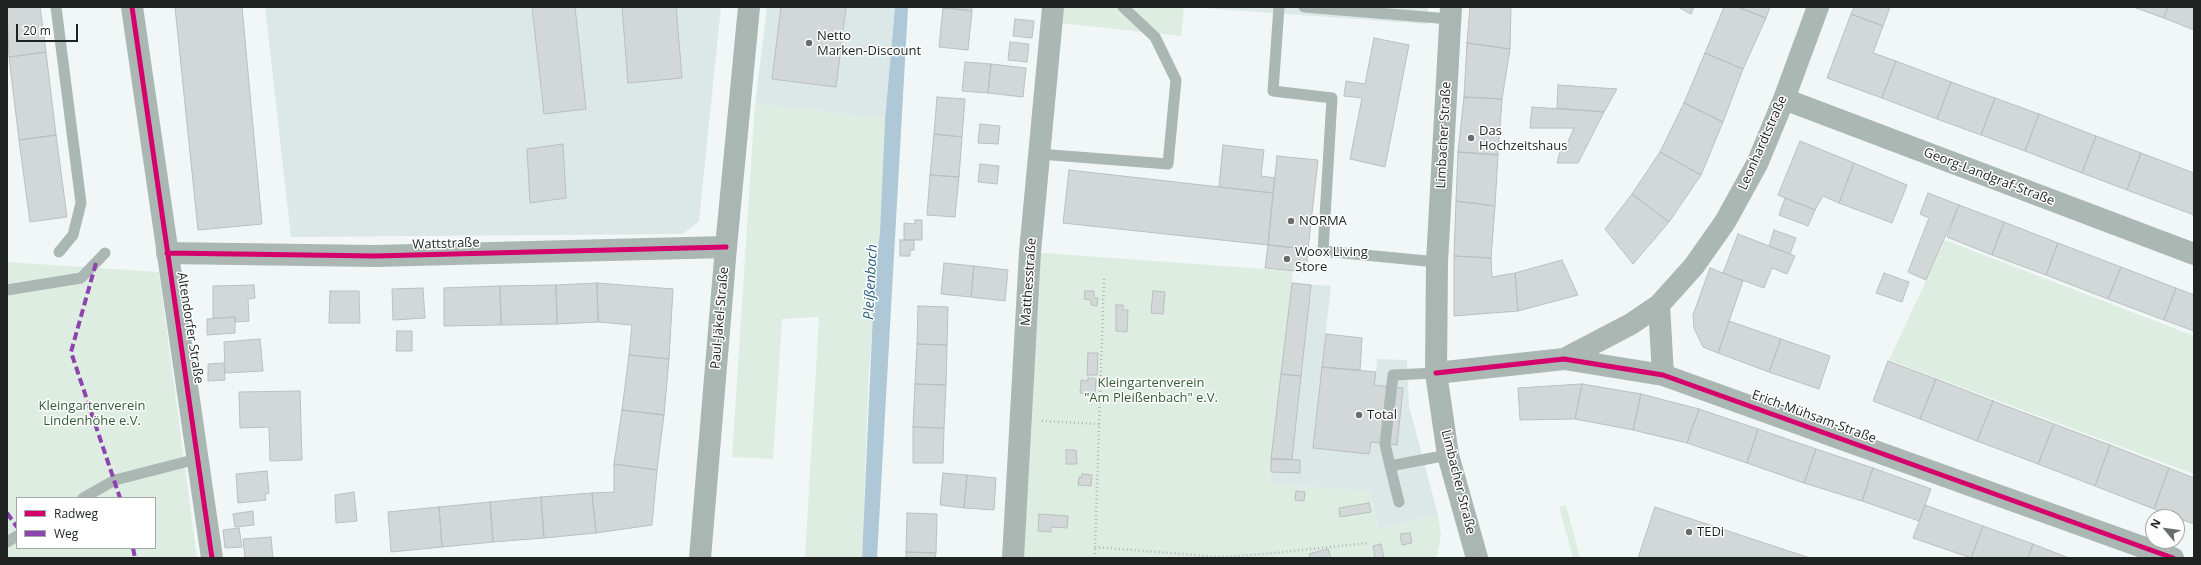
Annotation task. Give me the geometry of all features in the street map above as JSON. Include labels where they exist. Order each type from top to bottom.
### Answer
[{"type":"street","name":"Altendorfer Straße","points":[[132,7],[212,558]]},
{"type":"street","name":"Paul-Jäkel-Straße","points":[[700,558],[748,7]]},
{"type":"street","name":"Matthesstraße","points":[[1013,558],[1030,252],[1053,7]]},
{"type":"street","name":"Leonhardtstraße","points":[[1564,359],[1631,324],[1660,306],[1694,266],[1725,222],[1757,164],[1784,99],[1818,7]]},
{"type":"street","name":"Limbacher Straße","points":[[1450,13],[1428,261],[1436,373],[1448,455],[1477,558]]},
{"type":"street","name":"Georg-Landgraf-Straße","points":[[1784,99],[2194,254]]},
{"type":"street","name":"Wattstraße","points":[[167,253],[375,256],[726,247]]},
{"type":"street","points":[[1660,306],[1663,375]]},
{"type":"street","name":"Erich-Mühsam-Straße","points":[[1436,373],[1564,359],[1663,375],[2173,558]]},
{"type":"lane","points":[[56,7],[81,203],[73,235],[59,252]]},
{"type":"lane","points":[[1039,154],[1168,164],[1176,80],[1155,37],[1123,7]]},
{"type":"lane","points":[[1278,7],[1273,91],[1332,98],[1323,251],[1428,261]]},
{"type":"lane","points":[[1304,7],[1450,13]]},
{"type":"lane","points":[[7,290],[81,278],[105,253]]},
{"type":"lane","points":[[1399,502],[1385,444],[1392,375],[1436,373]]},
{"type":"lane","points":[[1390,466],[1448,455]]},
{"type":"lane","points":[[86,497],[115,480],[197,459]]},
{"type":"lane","points":[[7,542],[16,537]]},
{"type":"path","points":[[1095,558],[1104,279]]},
{"type":"path","points":[[1021,420],[1099,424]]},
{"type":"path","points":[[1095,547],[1220,557],[1367,544]]},
{"type":"shaded area","points":[[265,7],[721,7],[699,221],[683,234],[291,237]]},
{"type":"shaded area","points":[[767,7],[895,7],[885,119],[755,104]]},
{"type":"shaded area","points":[[1189,7],[1428,7],[1427,24]]},
{"type":"shaded area","points":[[1292,283],[1331,286],[1322,366],[1376,372],[1377,359],[1407,360],[1409,406],[1438,515],[1378,529],[1370,491],[1270,485]]},
{"type":"green space","points":[[1053,7],[1184,7],[1181,36],[1051,22]]},
{"type":"green space","points":[[755,104],[885,119],[880,231],[869,369],[862,558],[805,558],[819,317],[782,319],[773,459],[732,457]]},
{"type":"green space","points":[[1945,240],[2194,336],[2194,474],[1889,360]]},
{"type":"green space","name":"Kleingartenverein \"Am Pleißenbach\" e.V.","points":[[1030,252],[1293,271],[1270,485],[1370,491],[1378,529],[1438,515],[1441,535],[1437,556],[1435,558],[1013,558]]},
{"type":"green space","name":"Kleingartenverein Lindenhöhe e.V.","points":[[7,262],[159,272],[197,558],[7,558]]},
{"type":"green space","points":[[1566,505],[1580,558],[1573,558],[1559,507]]},
{"type":"water","points":[[895,7],[908,7],[877,558],[862,558],[874,289],[880,231],[885,119]]},
{"type":"building","points":[[7,7],[40,7],[46,52],[9,57]]},
{"type":"building","points":[[175,7],[242,7],[262,224],[198,230]]},
{"type":"building","points":[[532,7],[575,7],[586,109],[544,114]]},
{"type":"building","points":[[622,7],[676,7],[682,78],[628,83]]},
{"type":"building","name":"Netto Marken-Discount","points":[[781,7],[846,7],[836,87],[772,79]]},
{"type":"building","points":[[943,7],[972,7],[972,11]]},
{"type":"building","points":[[1470,7],[1511,7],[1510,49],[1467,43]]},
{"type":"building","points":[[1678,7],[1694,7],[1691,14]]},
{"type":"building","points":[[1724,7],[1738,7],[1766,18],[1743,69],[1705,53]]},
{"type":"building","points":[[1738,7],[1770,7],[1766,18]]},
{"type":"building","points":[[1854,7],[1890,7],[1883,26],[1851,14]]},
{"type":"building","points":[[2133,7],[2168,7],[2164,18]]},
{"type":"building","points":[[2168,7],[2194,7],[2194,30],[2164,18]]},
{"type":"building","points":[[943,8],[972,11],[968,50],[939,47]]},
{"type":"building","points":[[1851,14],[1883,26],[1873,53],[1896,61],[1882,98],[1827,78]]},
{"type":"building","points":[[1015,19],[1034,21],[1032,38],[1013,36]]},
{"type":"building","points":[[1374,38],[1409,45],[1385,167],[1350,159],[1362,98],[1344,96],[1346,81],[1365,84]]},
{"type":"building","points":[[1010,42],[1029,44],[1027,62],[1008,60]]},
{"type":"building","points":[[1467,43],[1510,49],[1502,99],[1464,97]]},
{"type":"building","points":[[46,52],[56,135],[19,140],[9,57]]},
{"type":"building","points":[[1705,53],[1743,69],[1723,122],[1684,103]]},
{"type":"building","points":[[1896,61],[1951,82],[1937,119],[1882,98]]},
{"type":"building","points":[[965,62],[991,64],[988,93],[962,91]]},
{"type":"building","points":[[991,64],[1026,68],[1023,97],[988,93]]},
{"type":"building","points":[[1951,82],[1995,98],[1981,135],[1937,119]]},
{"type":"building","points":[[1558,85],[1617,89],[1604,112],[1557,108]]},
{"type":"building","points":[[937,97],[965,99],[962,137],[934,134]]},
{"type":"building","points":[[1464,97],[1502,99],[1498,155],[1458,152]]},
{"type":"building","points":[[1995,98],[2039,114],[2025,151],[1981,135]]},
{"type":"building","points":[[1684,103],[1723,122],[1701,175],[1660,152]]},
{"type":"building","points":[[1532,107],[1604,112],[1578,163],[1557,163],[1562,144],[1567,144],[1574,128],[1530,128]]},
{"type":"building","points":[[2039,114],[2096,136],[2082,173],[2025,151]]},
{"type":"building","points":[[980,124],[1000,126],[998,144],[978,143]]},
{"type":"building","points":[[934,134],[962,137],[959,177],[930,175]]},
{"type":"building","points":[[56,135],[67,217],[30,222],[19,140]]},
{"type":"building","points":[[2096,136],[2141,153],[2127,190],[2082,173]]},
{"type":"building","points":[[1800,141],[1854,163],[1839,203],[1823,196],[1815,210],[1778,195]]},
{"type":"building","points":[[563,144],[566,198],[530,203],[527,149]]},
{"type":"building","points":[[1223,145],[1264,150],[1261,176],[1275,178],[1273,193],[1219,187]]},
{"type":"building","points":[[1458,152],[1498,155],[1495,206],[1456,201]]},
{"type":"building","points":[[1660,152],[1701,175],[1669,222],[1632,194]]},
{"type":"building","points":[[2141,153],[2194,173],[2194,215],[2127,190]]},
{"type":"building","points":[[1277,156],[1318,160],[1308,249],[1268,245]]},
{"type":"building","points":[[1854,163],[1907,185],[1892,223],[1839,203]]},
{"type":"building","points":[[980,164],[999,166],[997,184],[978,182]]},
{"type":"building","points":[[1069,170],[1273,193],[1268,245],[1063,223]]},
{"type":"building","points":[[930,175],[959,177],[955,217],[927,215]]},
{"type":"building","points":[[1928,193],[1959,205],[1926,280],[1908,272],[1929,218],[1920,214]]},
{"type":"building","points":[[1632,194],[1669,222],[1633,264],[1605,229]]},
{"type":"building","points":[[1785,198],[1815,210],[1808,226],[1779,215]]},
{"type":"building","points":[[1456,201],[1495,206],[1491,258],[1454,256]]},
{"type":"building","points":[[1959,205],[2004,222],[1992,255],[1947,237]]},
{"type":"building","points":[[915,220],[922,220],[922,240],[904,240],[904,223],[915,224]]},
{"type":"building","points":[[2004,222],[2058,243],[2046,275],[1992,255]]},
{"type":"building","points":[[1774,230],[1796,238],[1790,254],[1769,246]]},
{"type":"building","points":[[1738,234],[1795,256],[1787,274],[1772,268],[1764,288],[1723,273]]},
{"type":"building","points":[[900,240],[914,240],[914,250],[910,250],[910,256],[900,256]]},
{"type":"building","points":[[2058,243],[2121,267],[2108,299],[2046,275]]},
{"type":"building","name":"Woox Living Store","points":[[1268,245],[1308,249],[1306,272],[1265,268]]},
{"type":"building","points":[[1454,256],[1491,258],[1492,277],[1515,273],[1518,311],[1454,316]]},
{"type":"building","points":[[1562,260],[1578,295],[1518,311],[1515,273]]},
{"type":"building","points":[[944,263],[974,266],[971,297],[941,294]]},
{"type":"building","points":[[974,266],[1008,270],[1005,301],[971,297]]},
{"type":"building","points":[[2121,267],[2176,288],[2164,320],[2108,299]]},
{"type":"building","points":[[1710,268],[1743,281],[1718,353],[1703,347],[1694,328],[1693,315]]},
{"type":"building","points":[[1884,273],[1909,282],[1902,302],[1876,293]]},
{"type":"building","points":[[597,283],[673,289],[669,359],[629,355],[632,325],[598,322]]},
{"type":"building","points":[[597,283],[598,322],[557,324],[556,285]]},
{"type":"building","points":[[1292,283],[1311,285],[1301,376],[1281,374]]},
{"type":"building","points":[[254,285],[255,298],[248,299],[249,321],[235,322],[235,317],[213,318],[213,286]]},
{"type":"building","points":[[556,285],[557,324],[501,325],[500,286]]},
{"type":"building","points":[[500,286],[501,325],[444,326],[444,288]]},
{"type":"building","points":[[423,288],[425,318],[393,320],[392,289]]},
{"type":"building","points":[[2176,288],[2194,295],[2194,331],[2164,320]]},
{"type":"building","points":[[330,291],[359,291],[360,323],[329,323]]},
{"type":"building","points":[[1085,291],[1094,291],[1094,298],[1098,298],[1097,306],[1091,305],[1091,300],[1084,299]]},
{"type":"building","points":[[1153,291],[1165,292],[1163,314],[1151,313]]},
{"type":"building","points":[[1116,305],[1123,305],[1123,310],[1128,310],[1127,332],[1116,331]]},
{"type":"building","points":[[918,306],[948,307],[947,345],[917,344]]},
{"type":"building","points":[[235,317],[235,333],[207,335],[207,319]]},
{"type":"building","points":[[1729,321],[1781,339],[1769,372],[1718,353]]},
{"type":"building","points":[[397,331],[412,331],[412,351],[396,351]]},
{"type":"building","points":[[1326,334],[1362,338],[1360,370],[1322,367]]},
{"type":"building","points":[[260,339],[263,371],[225,373],[224,342]]},
{"type":"building","points":[[1781,339],[1830,356],[1819,389],[1769,372]]},
{"type":"building","points":[[917,344],[947,345],[946,385],[915,384]]},
{"type":"building","points":[[1088,353],[1098,353],[1097,375],[1087,375]]},
{"type":"building","points":[[629,355],[669,359],[664,415],[622,410]]},
{"type":"building","points":[[1888,361],[1936,379],[1920,419],[1873,401]]},
{"type":"building","points":[[224,363],[225,380],[208,381],[208,364]]},
{"type":"building","name":"Total","points":[[1322,367],[1376,372],[1374,385],[1403,388],[1397,445],[1371,442],[1369,454],[1313,448]]},
{"type":"building","points":[[1281,374],[1301,376],[1292,459],[1271,459]]},
{"type":"building","points":[[1088,378],[1096,379],[1095,394],[1080,393],[1081,380],[1088,381]]},
{"type":"building","points":[[1936,379],[1993,401],[1977,441],[1920,419]]},
{"type":"building","points":[[915,384],[946,385],[944,428],[913,427]]},
{"type":"building","points":[[1582,384],[1641,394],[1633,430],[1575,419]]},
{"type":"building","points":[[1582,384],[1575,419],[1520,420],[1518,388]]},
{"type":"building","points":[[300,391],[302,460],[270,461],[269,427],[240,428],[239,392]]},
{"type":"building","points":[[1641,394],[1699,409],[1687,443],[1633,430]]},
{"type":"building","points":[[1993,401],[2054,424],[2038,464],[1977,441]]},
{"type":"building","points":[[1699,409],[1758,429],[1747,463],[1687,443]]},
{"type":"building","points":[[622,410],[664,415],[657,470],[614,464]]},
{"type":"building","points":[[2054,424],[2110,445],[2095,486],[2038,464]]},
{"type":"building","points":[[913,427],[944,428],[943,463],[913,463]]},
{"type":"building","points":[[1758,429],[1816,449],[1804,483],[1747,463]]},
{"type":"building","points":[[2110,445],[2169,468],[2154,509],[2095,486]]},
{"type":"building","points":[[1816,449],[1873,468],[1862,501],[1804,483]]},
{"type":"building","points":[[1066,450],[1076,450],[1077,464],[1066,464]]},
{"type":"building","points":[[1271,459],[1300,460],[1300,473],[1271,472]]},
{"type":"building","points":[[614,464],[657,470],[652,525],[596,533],[592,493],[614,492]]},
{"type":"building","points":[[1873,468],[1931,489],[1919,521],[1862,501]]},
{"type":"building","points":[[2169,468],[2194,478],[2194,524],[2185,521],[2185,509],[2154,509]]},
{"type":"building","points":[[267,471],[269,493],[265,494],[266,500],[238,503],[236,474]]},
{"type":"building","points":[[943,473],[967,475],[964,508],[940,505]]},
{"type":"building","points":[[1082,474],[1092,475],[1091,486],[1078,485],[1079,477],[1082,477]]},
{"type":"building","points":[[967,475],[996,478],[994,510],[964,508]]},
{"type":"building","points":[[1296,491],[1305,492],[1304,501],[1295,500]]},
{"type":"building","points":[[354,492],[357,521],[336,523],[335,495]]},
{"type":"building","points":[[592,493],[596,533],[544,538],[541,497]]},
{"type":"building","points":[[541,497],[544,538],[493,542],[490,502]]},
{"type":"building","points":[[490,502],[493,542],[442,547],[439,507]]},
{"type":"building","points":[[1369,503],[1371,512],[1340,517],[1339,508]]},
{"type":"building","points":[[1925,505],[1983,526],[1971,558],[1913,538]]},
{"type":"building","points":[[439,507],[442,547],[391,552],[388,512]]},
{"type":"building","name":"TEDi","points":[[1655,507],[1810,558],[1638,558]]},
{"type":"building","points":[[253,511],[254,525],[235,527],[233,514]]},
{"type":"building","points":[[907,513],[937,514],[936,553],[906,552]]},
{"type":"building","points":[[1039,514],[1068,516],[1067,528],[1051,527],[1051,532],[1038,531]]},
{"type":"building","points":[[1983,526],[2033,544],[2028,558],[1971,558]]},
{"type":"building","points":[[239,528],[242,547],[225,548],[223,530]]},
{"type":"building","points":[[1410,533],[1412,543],[1402,545],[1400,534]]},
{"type":"building","points":[[271,537],[273,558],[245,558],[243,539]]},
{"type":"building","points":[[1381,544],[1384,558],[1375,558],[1373,546]]},
{"type":"building","points":[[2033,544],[2069,558],[2028,558]]},
{"type":"building","points":[[1328,549],[1331,558],[1310,558],[1309,554]]},
{"type":"building","points":[[906,552],[936,553],[935,558],[906,558]]},
{"type":"marked path","points":[[96,263],[71,352],[120,497]]},
{"type":"marked path","points":[[7,513],[16,526]]},
{"type":"marked path","points":[[133,549],[135,558]]},
{"type":"cycle path","points":[[132,7],[212,558]]},
{"type":"cycle path","points":[[167,253],[375,256],[726,247]]},
{"type":"cycle path","points":[[1436,373],[1564,359],[1663,375],[2173,558]]},
{"type":"place","name":"Netto Marken-Discount","points":[[809,43]]},
{"type":"place","name":"Das Hochzeitshaus","points":[[1471,138]]},
{"type":"place","name":"NORMA","points":[[1291,221]]},
{"type":"place","name":"Woox Living Store","points":[[1287,259]]},
{"type":"place","name":"Total","points":[[1359,415]]},
{"type":"place","name":"TEDi","points":[[1689,532]]},
{"type":"water label","name":"Pleißenbach","points":[[871,282]]}]
